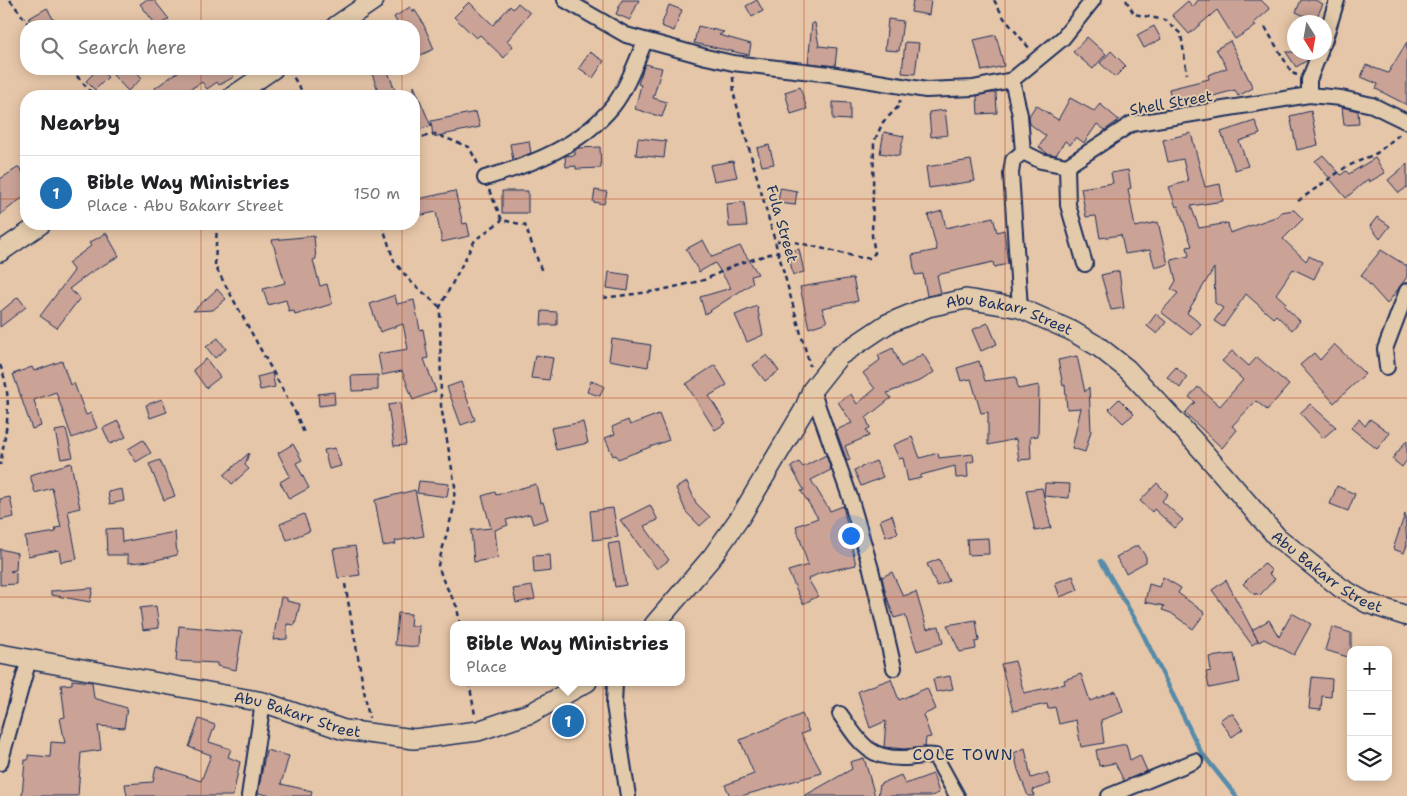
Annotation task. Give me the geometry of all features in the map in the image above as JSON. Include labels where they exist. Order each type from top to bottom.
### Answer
[{"type":"street","points":[[345,20],[374,0]]},
{"type":"street","points":[[566,0],[626,35],[732,63],[830,74],[926,90],[972,88],[1012,80],[1063,38],[1093,0]]},
{"type":"street","points":[[1332,16],[1337,0]]},
{"type":"street","points":[[485,178],[528,165],[550,155],[590,129],[613,105],[645,41]]},
{"type":"street","points":[[1309,95],[1309,80],[1317,60]]},
{"type":"street","points":[[242,90],[264,75]]},
{"type":"street","points":[[1012,80],[1020,115],[1023,152]]},
{"type":"street","name":"Shell Street","points":[[1067,166],[1131,124],[1309,95],[1342,98],[1372,105],[1407,122]]},
{"type":"street","points":[[1023,152],[1041,161],[1067,166],[1068,205],[1085,264]]},
{"type":"street","points":[[1020,308],[1010,172],[1013,160],[1023,152]]},
{"type":"street","points":[[0,252],[33,230]]},
{"type":"street","points":[[1387,367],[1385,349],[1407,291]]},
{"type":"street","name":"Abu Bakarr Street","points":[[657,621],[712,557],[741,516],[804,410],[812,390],[839,356],[895,320],[928,307],[966,299],[1020,308],[1072,331],[1098,347],[1127,369],[1194,441],[1277,536],[1311,566],[1341,588],[1367,603],[1407,616]]},
{"type":"street","points":[[812,390],[850,497],[871,569],[894,668]]},
{"type":"street","name":"Abu Bakarr Street","points":[[0,654],[263,702],[344,730],[414,739],[478,731],[531,713],[580,686]]},
{"type":"street","points":[[0,763],[29,660]]},
{"type":"street","points":[[615,686],[614,705],[628,796]]},
{"type":"street","points":[[249,796],[263,702]]},
{"type":"street","points":[[840,714],[865,748],[878,755],[902,758],[935,756],[957,796]]},
{"type":"street","points":[[1109,796],[1195,761]]},
{"type":"path","points":[[10,0],[25,20]]},
{"type":"path","points":[[994,0],[1004,18],[1038,58]]},
{"type":"path","points":[[1126,0],[1134,14],[1165,20],[1181,34],[1187,74]]},
{"type":"path","points":[[1265,27],[1292,72],[1309,80]]},
{"type":"path","name":"Fula Street","points":[[732,63],[734,95],[810,363],[812,390]]},
{"type":"path","points":[[75,75],[89,90]]},
{"type":"path","points":[[293,75],[301,90]]},
{"type":"path","points":[[776,240],[791,241],[862,258],[870,258],[875,253],[872,236],[874,142],[883,122],[899,106],[904,86]]},
{"type":"path","points":[[1298,201],[1346,167],[1377,153],[1399,136],[1407,122]]},
{"type":"path","points":[[459,621],[457,607],[442,580],[438,565],[453,511],[455,486],[441,406],[440,307],[476,240],[502,220]]},
{"type":"path","points":[[217,230],[215,266],[296,414],[304,433]]},
{"type":"path","points":[[384,230],[394,261],[410,281],[440,307]]},
{"type":"path","points":[[603,298],[657,291],[704,280],[735,265],[778,250]]},
{"type":"path","points":[[0,365],[6,380],[9,408],[0,465]]},
{"type":"path","points":[[345,584],[372,734]]},
{"type":"path","points":[[471,686],[478,731]]},
{"type":"building","points":[[146,0],[154,0],[169,19],[152,20],[140,4]]},
{"type":"building","points":[[622,0],[639,0],[630,20],[616,14]]},
{"type":"building","points":[[757,0],[763,11],[752,17],[746,6]]},
{"type":"building","points":[[913,0],[931,0],[929,15],[911,12]]},
{"type":"building","points":[[1198,0],[1261,0],[1270,9],[1254,23],[1256,26],[1235,39],[1217,10],[1189,34],[1172,15],[1188,1],[1193,7]]},
{"type":"building","points":[[1301,0],[1315,0],[1323,4],[1318,15],[1302,15],[1296,12]]},
{"type":"building","points":[[469,2],[493,25],[510,6],[513,9],[518,3],[530,13],[507,41],[513,46],[504,58],[480,35],[476,38],[454,17]]},
{"type":"building","points":[[669,5],[682,10],[674,31],[661,26]]},
{"type":"building","points":[[410,7],[414,12],[414,9],[422,21],[434,49],[420,55],[420,20],[396,20],[394,17]]},
{"type":"building","points":[[47,8],[54,20],[29,20]]},
{"type":"building","points":[[888,19],[903,21],[899,51],[885,50]]},
{"type":"building","points":[[812,23],[815,23],[819,46],[837,48],[835,66],[808,63]]},
{"type":"building","points":[[698,26],[724,32],[719,35],[751,44],[749,55],[694,43]]},
{"type":"building","points":[[1154,26],[1161,39],[1144,48],[1137,35]]},
{"type":"building","points":[[996,35],[1004,66],[982,71],[974,40]]},
{"type":"building","points":[[1087,37],[1106,54],[1093,69],[1073,52]]},
{"type":"building","points":[[1230,41],[1253,88],[1238,96],[1235,90],[1173,107],[1169,89],[1209,79],[1208,75],[1227,68],[1216,49]]},
{"type":"building","points":[[905,42],[919,43],[915,74],[902,73]]},
{"type":"building","points":[[1407,42],[1407,105],[1376,89],[1378,84],[1361,77],[1366,65],[1388,73]]},
{"type":"building","points":[[1111,51],[1126,66],[1115,77],[1100,63]]},
{"type":"building","points":[[590,52],[604,61],[593,78],[579,68]]},
{"type":"building","points":[[1291,60],[1308,60],[1296,67]]},
{"type":"building","points":[[645,64],[662,68],[653,98],[667,102],[662,117],[635,109],[641,85],[638,84]]},
{"type":"building","points":[[92,75],[106,75],[108,77],[95,90],[86,81]]},
{"type":"building","points":[[113,75],[139,75],[142,78],[127,90]]},
{"type":"building","points":[[173,75],[233,75],[234,77],[219,85],[217,82],[207,89],[202,82],[189,90],[156,90],[155,88]]},
{"type":"building","points":[[372,75],[389,75],[395,90],[378,90]]},
{"type":"building","points":[[800,87],[807,109],[791,114],[785,92]]},
{"type":"building","points":[[996,93],[997,113],[978,114],[977,96]]},
{"type":"building","points":[[1070,98],[1094,111],[1100,104],[1119,120],[1105,130],[1097,124],[1084,143],[1076,137],[1070,145],[1065,141],[1056,155],[1048,154],[1039,147],[1046,136],[1030,124],[1029,116],[1036,105],[1058,120]]},
{"type":"building","points":[[420,100],[431,126],[420,129]]},
{"type":"building","points":[[833,102],[850,103],[850,120],[833,119]]},
{"type":"building","points":[[1342,107],[1358,111],[1359,124],[1344,125]]},
{"type":"building","points":[[945,110],[948,135],[931,137],[929,112]]},
{"type":"building","points":[[1311,111],[1318,145],[1297,150],[1290,116]]},
{"type":"building","points":[[476,112],[480,127],[433,137],[431,121]]},
{"type":"building","points":[[1255,121],[1260,134],[1239,141],[1248,166],[1235,170],[1221,132]]},
{"type":"building","points":[[884,132],[904,136],[899,156],[880,153]]},
{"type":"building","points":[[1191,133],[1205,187],[1220,184],[1223,201],[1191,206],[1199,228],[1228,223],[1230,233],[1278,216],[1281,212],[1294,210],[1303,219],[1283,239],[1306,261],[1309,256],[1322,263],[1314,279],[1293,269],[1276,294],[1286,303],[1284,306],[1300,321],[1292,330],[1276,315],[1273,318],[1246,294],[1223,327],[1214,321],[1223,308],[1215,303],[1214,268],[1187,313],[1201,324],[1191,335],[1161,312],[1178,293],[1171,289],[1176,281],[1171,260],[1189,256],[1187,247],[1192,246],[1169,187],[1188,181],[1183,159],[1168,162],[1163,140]]},
{"type":"building","points":[[638,138],[666,141],[664,158],[636,155]]},
{"type":"building","points":[[529,141],[531,153],[513,160],[510,144]]},
{"type":"building","points":[[769,145],[774,164],[762,166],[757,148]]},
{"type":"building","points":[[600,147],[601,168],[576,169],[576,166],[566,167],[565,156],[575,155],[575,150],[578,148]]},
{"type":"building","points":[[1323,155],[1341,175],[1346,171],[1349,174],[1375,158],[1385,173],[1369,182],[1368,179],[1346,198],[1315,161]]},
{"type":"building","points":[[971,160],[975,181],[929,188],[926,167]]},
{"type":"building","points":[[733,161],[737,177],[714,181],[710,165]]},
{"type":"building","points":[[1407,164],[1407,187],[1399,193],[1388,180]]},
{"type":"building","points":[[19,167],[20,169],[20,200],[0,215],[0,179]]},
{"type":"building","points":[[1128,170],[1131,188],[1128,189],[1135,227],[1158,222],[1168,264],[1155,268],[1150,250],[1125,254],[1121,235],[1100,238],[1096,216],[1086,217],[1081,188],[1113,183],[1111,173]]},
{"type":"building","points":[[780,188],[797,191],[795,205],[778,203]]},
{"type":"building","points":[[595,190],[607,192],[604,204],[593,202]]},
{"type":"building","points":[[455,191],[463,224],[467,223],[470,236],[442,242],[436,212],[422,215],[420,199]]},
{"type":"building","points":[[502,191],[528,191],[528,213],[502,213]]},
{"type":"building","points":[[744,202],[747,226],[729,227],[727,204]]},
{"type":"building","points":[[942,211],[946,228],[993,217],[997,232],[1004,230],[1008,264],[994,267],[993,262],[937,275],[941,293],[927,296],[923,274],[915,275],[912,255],[937,250],[928,215]]},
{"type":"building","points":[[1377,217],[1390,226],[1380,239],[1370,226]]},
{"type":"building","points":[[106,233],[119,256],[90,273],[69,289],[80,298],[57,328],[40,316],[74,271],[68,263],[91,246],[89,243]]},
{"type":"building","points":[[314,236],[316,259],[313,260],[320,286],[327,284],[332,304],[295,315],[294,311],[289,312],[286,300],[268,305],[263,289],[285,283],[272,240]]},
{"type":"building","points":[[703,240],[712,257],[740,246],[758,274],[751,276],[753,283],[705,314],[700,297],[731,288],[715,263],[699,272],[686,249]]},
{"type":"building","points":[[799,249],[804,272],[793,275],[788,252]]},
{"type":"building","points":[[1381,250],[1407,266],[1407,277],[1387,304],[1361,275]]},
{"type":"building","points":[[1119,271],[1124,308],[1111,310],[1101,275]]},
{"type":"building","points":[[609,272],[630,275],[628,291],[607,288]]},
{"type":"building","points":[[853,278],[858,301],[822,308],[827,322],[809,328],[800,287]]},
{"type":"building","points":[[217,289],[226,299],[213,310],[193,311]]},
{"type":"building","points":[[395,295],[397,304],[414,300],[420,330],[423,329],[428,358],[424,359],[436,391],[413,400],[402,371],[382,375],[378,354],[408,349],[403,324],[380,332],[370,304]]},
{"type":"building","points":[[18,297],[26,307],[0,327],[0,312]]},
{"type":"building","points":[[757,306],[763,335],[747,342],[735,315]]},
{"type":"building","points":[[542,311],[557,312],[557,325],[541,325]]},
{"type":"building","points":[[1156,314],[1166,322],[1157,334],[1147,326]]},
{"type":"building","points":[[988,323],[997,344],[981,351],[972,330]]},
{"type":"building","points":[[218,338],[226,349],[215,358],[206,347]]},
{"type":"building","points":[[612,339],[651,345],[648,367],[609,360]]},
{"type":"building","points":[[1334,344],[1365,374],[1334,403],[1300,365],[1314,353],[1320,360]]},
{"type":"building","points":[[893,348],[901,367],[923,354],[934,372],[922,380],[887,393],[891,398],[866,418],[870,428],[866,430],[869,436],[845,446],[850,460],[847,461],[836,430],[852,423],[838,402],[851,394],[857,404],[875,389],[863,373],[880,360],[878,355]]},
{"type":"building","points":[[1232,351],[1249,366],[1257,357],[1289,385],[1267,410],[1256,401],[1232,426],[1237,430],[1222,448],[1185,413],[1195,402],[1189,397],[1198,387],[1220,406],[1243,380],[1222,361]]},
{"type":"building","points":[[535,355],[553,358],[549,380],[531,378]]},
{"type":"building","points":[[767,355],[779,371],[765,381],[753,365]]},
{"type":"building","points":[[1077,356],[1085,392],[1089,387],[1091,431],[1085,452],[1072,448],[1081,408],[1067,409],[1065,385],[1063,386],[1058,360]]},
{"type":"building","points":[[206,359],[220,377],[206,388],[193,370]]},
{"type":"building","points":[[62,361],[70,385],[74,383],[86,415],[91,413],[97,428],[72,438],[56,392],[34,400],[41,426],[32,429],[13,374],[32,367],[34,371]]},
{"type":"building","points":[[979,361],[985,381],[1016,377],[1018,389],[1039,385],[1038,436],[1030,437],[1031,459],[1019,460],[1016,439],[988,445],[988,412],[981,413],[971,379],[961,381],[957,368]]},
{"type":"building","points":[[715,365],[727,385],[709,396],[726,423],[715,430],[686,384]]},
{"type":"building","points":[[1176,367],[1187,377],[1180,388],[1167,377]]},
{"type":"building","points":[[272,373],[275,387],[260,390],[257,377]]},
{"type":"building","points":[[378,375],[378,390],[352,391],[351,376]]},
{"type":"building","points":[[591,381],[604,386],[600,396],[587,392]]},
{"type":"building","points":[[461,382],[475,420],[461,425],[447,387]]},
{"type":"building","points":[[334,392],[335,404],[319,406],[318,394]]},
{"type":"building","points":[[162,399],[167,412],[150,418],[146,405]]},
{"type":"building","points":[[1119,399],[1134,414],[1123,423],[1109,409]]},
{"type":"building","points":[[400,403],[406,445],[394,446],[388,405]]},
{"type":"building","points":[[1310,404],[1336,427],[1323,438],[1300,413]]},
{"type":"building","points":[[659,414],[669,440],[618,459],[616,455],[613,456],[605,438],[615,434],[612,427],[628,420],[630,425]]},
{"type":"building","points":[[1359,419],[1365,426],[1370,419],[1390,433],[1377,449],[1351,428]]},
{"type":"building","points":[[118,421],[126,437],[110,444],[103,428]]},
{"type":"building","points":[[583,422],[588,443],[556,450],[551,428]]},
{"type":"building","points":[[66,429],[73,457],[61,459],[55,431]]},
{"type":"building","points":[[912,437],[920,458],[938,453],[939,458],[973,454],[974,461],[967,463],[968,477],[956,478],[955,466],[921,475],[921,478],[908,481],[903,458],[899,459],[893,445]]},
{"type":"building","points":[[143,440],[151,453],[136,462],[128,449]]},
{"type":"building","points":[[1407,440],[1407,460],[1402,467],[1392,459]]},
{"type":"building","points":[[293,444],[302,460],[296,463],[309,488],[289,499],[280,482],[290,476],[278,453]]},
{"type":"building","points":[[335,448],[341,466],[329,469],[324,450]]},
{"type":"building","points":[[249,453],[245,465],[249,469],[232,484],[224,475]]},
{"type":"building","points":[[826,455],[831,470],[811,480],[830,511],[843,506],[856,565],[820,573],[808,579],[818,596],[803,604],[788,571],[808,565],[796,526],[818,518],[801,491],[804,490],[791,467],[799,462],[803,467]]},
{"type":"building","points":[[160,460],[175,496],[164,500],[149,464]]},
{"type":"building","points":[[876,461],[883,477],[861,486],[854,470]]},
{"type":"building","points":[[71,463],[80,508],[68,511],[77,559],[61,562],[59,550],[28,556],[25,537],[56,532],[55,528],[61,527],[52,488],[35,493],[30,475]]},
{"type":"building","points":[[419,481],[449,484],[447,497],[417,493]]},
{"type":"building","points":[[687,482],[696,503],[710,517],[700,526],[686,512],[676,488]]},
{"type":"building","points":[[1045,483],[1070,484],[1069,498],[1044,496]]},
{"type":"building","points":[[1157,483],[1168,494],[1162,501],[1183,520],[1175,528],[1154,509],[1152,512],[1140,501]]},
{"type":"building","points":[[536,484],[540,503],[543,502],[548,519],[533,524],[530,514],[506,520],[508,525],[495,530],[498,558],[474,562],[471,530],[491,528],[482,496],[495,492],[496,495]]},
{"type":"building","points":[[1337,486],[1355,494],[1348,511],[1330,504]]},
{"type":"building","points":[[1042,488],[1051,528],[1035,531],[1026,490]]},
{"type":"building","points":[[122,489],[124,501],[110,504],[108,492]]},
{"type":"building","points":[[415,490],[424,536],[395,541],[396,544],[383,546],[375,500]]},
{"type":"building","points":[[10,497],[14,517],[0,520],[0,499]]},
{"type":"building","points":[[650,505],[658,520],[644,526],[669,560],[657,569],[620,520]]},
{"type":"building","points":[[613,508],[618,537],[593,540],[590,511]]},
{"type":"building","points":[[304,514],[310,531],[287,540],[280,524]]},
{"type":"building","points":[[1405,514],[1407,545],[1404,553],[1393,549]]},
{"type":"building","points":[[892,515],[898,533],[886,537],[880,520]]},
{"type":"building","points":[[121,528],[122,542],[175,532],[177,555],[152,561],[128,563],[128,555],[107,555],[106,529]]},
{"type":"building","points":[[988,538],[989,554],[968,555],[967,539]]},
{"type":"building","points":[[619,542],[626,585],[615,587],[608,544]]},
{"type":"building","points":[[1138,545],[1146,557],[1146,562],[1126,573],[1116,557]]},
{"type":"building","points":[[355,546],[360,575],[338,578],[333,549]]},
{"type":"building","points":[[0,549],[17,553],[16,570],[10,571],[16,573],[16,584],[0,585]]},
{"type":"building","points":[[550,555],[551,571],[534,573],[533,556]]},
{"type":"building","points":[[939,559],[949,581],[937,586],[927,564]]},
{"type":"building","points":[[1264,563],[1272,571],[1269,574],[1275,579],[1259,596],[1256,593],[1255,595],[1243,584]]},
{"type":"building","points":[[892,572],[903,596],[916,592],[927,629],[939,626],[943,643],[917,651],[905,615],[894,618],[885,591],[882,577]]},
{"type":"building","points":[[1073,576],[1078,590],[1060,597],[1055,583]]},
{"type":"building","points":[[1163,577],[1181,588],[1178,593],[1205,613],[1193,629],[1171,613],[1162,610],[1164,606],[1145,602],[1149,584],[1159,587]]},
{"type":"building","points":[[1226,580],[1258,641],[1252,645],[1212,590]]},
{"type":"building","points":[[532,586],[535,599],[516,603],[513,589]]},
{"type":"building","points":[[93,588],[90,602],[51,595],[51,591]]},
{"type":"building","points":[[281,597],[287,598],[287,601],[300,604],[295,625],[287,624],[287,639],[273,640]]},
{"type":"building","points":[[156,606],[159,628],[143,630],[140,608]]},
{"type":"building","points":[[398,613],[411,614],[410,626],[419,626],[418,647],[395,645]]},
{"type":"building","points":[[1292,613],[1311,624],[1294,655],[1264,639],[1259,642],[1252,630],[1269,620],[1279,637]]},
{"type":"building","points":[[976,620],[979,641],[975,642],[976,649],[960,652],[947,625]]},
{"type":"building","points":[[179,626],[242,632],[236,670],[217,666],[217,663],[176,661]]},
{"type":"building","points":[[1332,627],[1351,633],[1351,646],[1347,646],[1347,657],[1325,650]]},
{"type":"building","points":[[1234,654],[1240,682],[1209,688],[1206,672],[1211,671],[1209,657]]},
{"type":"building","points":[[1015,661],[1024,693],[1065,684],[1064,680],[1081,674],[1090,701],[1116,691],[1123,712],[1101,720],[1104,743],[1081,747],[1076,720],[1059,724],[1055,707],[1048,709],[1047,704],[1013,711],[1001,664]]},
{"type":"building","points":[[950,676],[953,689],[936,692],[933,679]]},
{"type":"building","points":[[1312,677],[1332,679],[1331,697],[1322,696],[1321,710],[1309,709]]},
{"type":"building","points":[[891,679],[899,700],[927,688],[936,709],[923,715],[931,737],[926,738],[925,747],[904,749],[884,747],[886,721],[870,728],[858,691]]},
{"type":"building","points":[[72,680],[92,682],[94,698],[127,708],[124,728],[98,726],[101,750],[81,753],[78,796],[22,796],[25,760],[28,760],[28,755],[50,757],[51,742],[65,743],[60,718],[65,717],[61,685],[72,684]]},
{"type":"building","points":[[573,709],[577,732],[563,734],[559,711]]},
{"type":"building","points":[[802,714],[809,731],[801,734],[822,773],[741,796],[730,796],[725,785],[754,774],[740,740]]},
{"type":"building","points":[[1228,714],[1233,714],[1243,729],[1232,737],[1220,720]]},
{"type":"building","points":[[199,719],[215,725],[209,742],[231,749],[228,757],[240,762],[233,796],[127,796],[125,784],[153,782],[156,766],[201,781],[211,755],[189,747]]},
{"type":"building","points":[[1126,744],[1130,760],[1140,755],[1147,771],[1124,781],[1115,763],[1099,766],[1096,750]]},
{"type":"building","points":[[1025,748],[1031,778],[1047,773],[1051,784],[1033,790],[1034,796],[1028,796],[1014,753]]},
{"type":"building","points":[[266,750],[289,756],[281,784],[312,791],[311,796],[272,796],[258,793]]},
{"type":"building","points":[[864,758],[875,796],[804,796],[852,769],[850,762]]},
{"type":"building","points":[[933,774],[939,793],[931,796],[878,796],[880,784],[901,775],[905,784]]},
{"type":"waterway","points":[[1101,561],[1140,628],[1201,752],[1236,796]]},
{"type":"place","name":"Bible Way Ministries","points":[[568,721]]},
{"type":"district","name":"COLE TOWN","points":[[963,754]]}]
